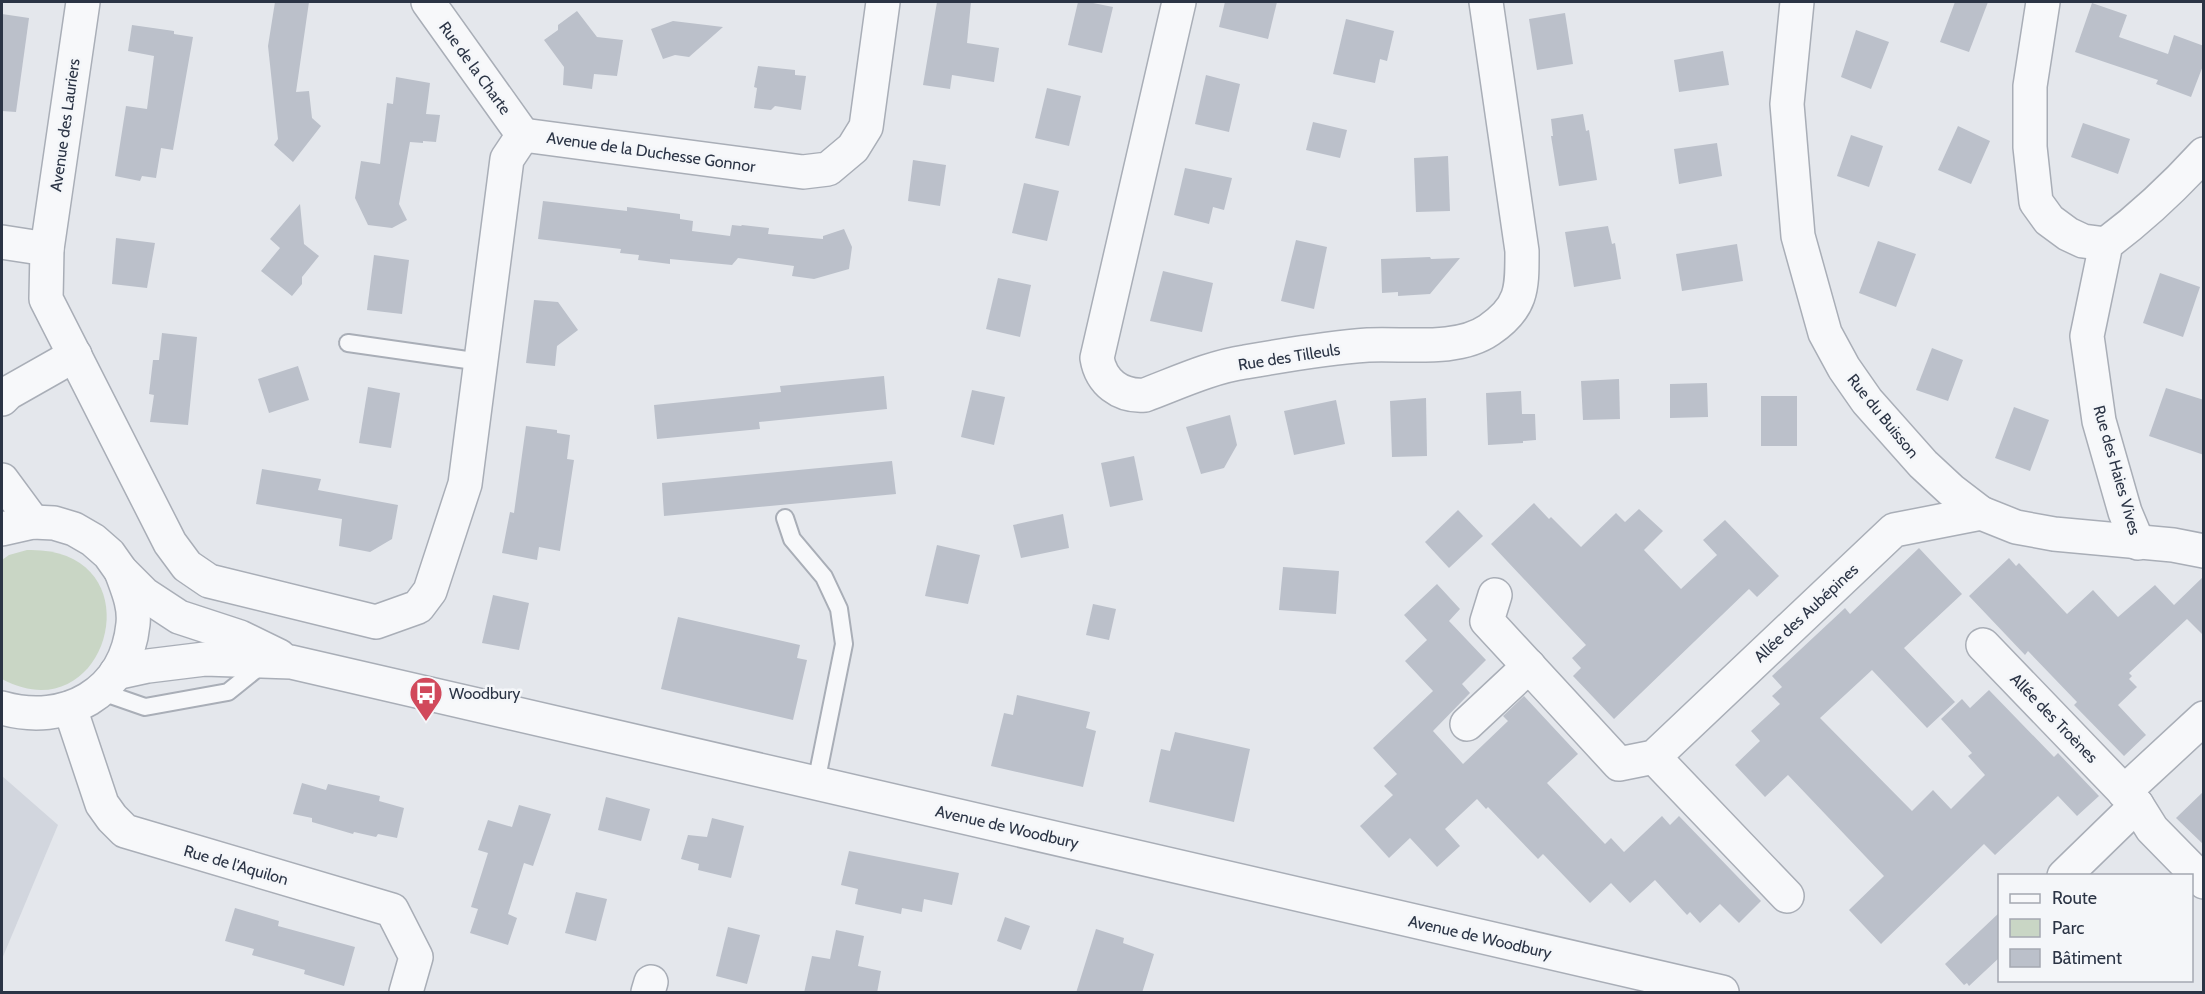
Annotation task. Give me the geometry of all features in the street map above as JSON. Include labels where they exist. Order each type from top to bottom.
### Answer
[{"type":"street","name":"Avenue des Lauriers","points":[[83,2],[47,249],[46,298],[170,543]]},
{"type":"street","name":"Rue de la Charte","points":[[428,2],[523,135]]},
{"type":"street","name":"Avenue de la Duchesse Gonnor","points":[[170,543],[187,566],[209,581],[376,622],[418,607],[430,591],[465,484],[507,159],[523,135],[803,172],[828,169],[853,148],[866,127],[883,2]]},
{"type":"street","name":"Rue des Tilleuls","points":[[1179,2],[1097,358],[1098,368],[1112,386],[1133,396],[1144,395],[1241,362],[1367,345],[1466,341],[1488,331],[1505,316],[1516,303],[1522,288],[1522,251],[1486,2]]},
{"type":"street","name":"Rue du Buisson","points":[[1797,2],[1788,104],[1797,236],[1825,333],[1844,368],[1867,401],[1923,464],[1981,513],[2016,527],[2054,534],[2173,545],[2204,551]]},
{"type":"street","points":[[2043,2],[2030,86],[2030,147],[2036,202],[2049,220],[2068,234],[2083,241],[2106,244],[2141,218],[2204,154]]},
{"type":"street","points":[[2,242],[47,249]]},
{"type":"street","name":"Rue des Haies Vives","points":[[2106,244],[2087,336],[2099,421],[2126,513],[2138,543]]},
{"type":"street","points":[[2,399],[8,393],[75,355]]},
{"type":"street","points":[[2,480],[33,522]]},
{"type":"street","name":"Allée des Aubépines","points":[[1654,757],[1894,530],[1981,513]]},
{"type":"street","name":"Avenue de Woodbury","points":[[2,529],[33,522],[54,523],[74,529],[93,540],[109,554],[121,571],[144,594],[179,617],[240,637],[279,662]]},
{"type":"street","name":"Avenue de Woodbury","points":[[2,708],[22,714],[46,714],[86,701],[107,682],[128,649],[133,623],[130,596],[121,571]]},
{"type":"street","points":[[1496,595],[1487,621],[1619,764],[1654,757],[1787,896]]},
{"type":"street","name":"Allée des Troènes","points":[[1983,645],[2131,799],[2152,829],[2204,882]]},
{"type":"street","name":"Avenue de Woodbury","points":[[107,682],[148,666],[205,659],[279,662],[816,783],[1722,993]]},
{"type":"street","points":[[1467,724],[1528,666]]},
{"type":"street","name":"Rue de l'Aquilon","points":[[70,708],[102,804],[125,831],[392,910],[416,957],[405,993]]},
{"type":"street","points":[[2066,874],[2204,718]]},
{"type":"lane","points":[[348,343],[480,362]]},
{"type":"lane","points":[[785,518],[792,539],[824,577],[839,609],[844,644],[816,783]]},
{"type":"shaded area","points":[[2,776],[58,825],[2,959]]},
{"type":"green space","points":[[27,550],[68,557],[94,577],[106,604],[104,635],[92,663],[70,683],[39,690],[2,679],[2,560],[9,555]]},
{"type":"building","points":[[275,2],[309,2],[296,92],[309,91],[312,118],[321,126],[293,162],[274,145],[278,139],[268,46]]},
{"type":"building","points":[[937,2],[971,2],[967,43],[999,48],[994,82],[952,75],[950,89],[923,85]]},
{"type":"building","points":[[1078,2],[1113,7],[1102,53],[1068,45]]},
{"type":"building","points":[[1225,2],[1277,2],[1268,39],[1219,27]]},
{"type":"building","points":[[1955,2],[1988,2],[1969,52],[1940,42]]},
{"type":"building","points":[[2092,3],[2127,15],[2119,37],[2168,54],[2174,35],[2204,46],[2204,63],[2191,97],[2156,84],[2158,80],[2075,52]]},
{"type":"building","points":[[577,11],[597,37],[623,40],[617,76],[594,74],[592,89],[563,85],[564,67],[544,40],[558,30],[558,25]]},
{"type":"building","points":[[1565,13],[1573,64],[1537,70],[1529,19]]},
{"type":"building","points":[[2,14],[29,18],[16,112],[2,111]]},
{"type":"building","points":[[1346,19],[1394,31],[1387,61],[1380,59],[1375,83],[1333,74]]},
{"type":"building","points":[[673,21],[723,27],[689,57],[675,55],[663,59],[651,29]]},
{"type":"building","points":[[132,25],[174,31],[174,34],[193,37],[173,150],[161,148],[156,178],[142,176],[140,181],[115,176],[126,106],[147,109],[154,56],[128,51]]},
{"type":"building","points":[[1856,30],[1889,42],[1871,89],[1841,77]]},
{"type":"building","points":[[1723,51],[1729,85],[1679,92],[1674,60]]},
{"type":"building","points":[[758,66],[795,70],[795,75],[806,76],[801,110],[775,106],[771,110],[754,108],[757,88],[754,87]]},
{"type":"building","points":[[1206,75],[1240,84],[1229,132],[1195,124]]},
{"type":"building","points":[[396,77],[430,83],[426,114],[440,115],[436,142],[410,142],[399,204],[407,220],[392,228],[368,225],[355,198],[361,161],[380,164],[387,103],[393,104]]},
{"type":"building","points":[[1047,88],[1081,96],[1069,146],[1035,138]]},
{"type":"building","points":[[1583,114],[1586,131],[1589,130],[1597,180],[1559,186],[1551,136],[1553,136],[1551,119]]},
{"type":"building","points":[[1313,122],[1347,130],[1340,158],[1306,150]]},
{"type":"building","points":[[2083,123],[2130,139],[2118,174],[2071,157]]},
{"type":"building","points":[[1958,126],[1990,141],[1971,184],[1938,170]]},
{"type":"building","points":[[1851,135],[1883,146],[1869,187],[1837,176]]},
{"type":"building","points":[[1717,143],[1722,176],[1679,184],[1674,149]]},
{"type":"building","points":[[1448,156],[1450,211],[1416,212],[1414,158]]},
{"type":"building","points":[[913,160],[946,165],[940,206],[908,201]]},
{"type":"building","points":[[1185,168],[1232,178],[1224,210],[1213,207],[1209,224],[1174,215]]},
{"type":"building","points":[[1024,183],[1059,191],[1047,241],[1012,233]]},
{"type":"building","points":[[543,201],[627,211],[627,207],[680,214],[680,219],[693,221],[692,231],[730,236],[732,225],[769,228],[768,234],[823,239],[823,236],[844,229],[852,247],[849,269],[814,279],[792,276],[794,266],[738,258],[732,265],[670,259],[670,264],[638,260],[639,255],[620,253],[621,249],[538,239]]},
{"type":"building","points":[[300,204],[304,244],[319,256],[302,277],[302,284],[292,296],[261,271],[280,248],[270,239]]},
{"type":"building","points":[[1608,226],[1612,244],[1615,243],[1621,279],[1574,287],[1565,232]]},
{"type":"building","points":[[116,238],[155,243],[147,288],[112,284]]},
{"type":"building","points":[[1296,240],[1327,247],[1314,309],[1281,301]]},
{"type":"building","points":[[1878,241],[1916,254],[1896,307],[1859,293]]},
{"type":"building","points":[[1737,244],[1743,281],[1682,291],[1676,254]]},
{"type":"building","points":[[374,255],[409,260],[402,314],[367,310]]},
{"type":"building","points":[[1430,257],[1431,259],[1460,258],[1430,294],[1398,296],[1398,292],[1382,293],[1381,259]]},
{"type":"building","points":[[1163,271],[1213,283],[1202,332],[1150,321]]},
{"type":"building","points":[[2160,273],[2200,287],[2183,337],[2143,323]]},
{"type":"building","points":[[998,278],[1031,285],[1020,337],[986,329]]},
{"type":"building","points":[[534,300],[558,302],[578,330],[557,346],[555,366],[526,363]]},
{"type":"building","points":[[162,333],[197,337],[188,425],[150,422],[154,395],[149,394],[153,360],[159,360]]},
{"type":"building","points":[[1932,348],[1963,360],[1948,401],[1916,390]]},
{"type":"building","points":[[298,366],[309,400],[269,413],[258,379]]},
{"type":"building","points":[[884,376],[887,409],[759,422],[760,429],[657,439],[654,405],[781,392],[780,386]]},
{"type":"building","points":[[1619,379],[1620,419],[1583,420],[1581,381]]},
{"type":"building","points":[[1707,383],[1708,417],[1670,418],[1670,384]]},
{"type":"building","points":[[368,387],[400,393],[391,448],[359,443]]},
{"type":"building","points":[[2166,388],[2204,400],[2204,455],[2149,436]]},
{"type":"building","points":[[972,390],[1005,397],[994,445],[961,437]]},
{"type":"building","points":[[1521,391],[1522,414],[1535,414],[1536,440],[1488,445],[1486,393]]},
{"type":"building","points":[[1761,396],[1797,396],[1797,446],[1761,446]]},
{"type":"building","points":[[1426,398],[1427,456],[1392,457],[1390,401]]},
{"type":"building","points":[[1336,400],[1345,444],[1294,455],[1284,411]]},
{"type":"building","points":[[2014,407],[2049,420],[2030,471],[1995,458]]},
{"type":"building","points":[[1230,415],[1237,445],[1224,468],[1201,474],[1186,427]]},
{"type":"building","points":[[526,426],[557,430],[557,433],[570,435],[567,459],[574,460],[560,551],[539,547],[537,560],[502,553],[510,512],[514,513]]},
{"type":"building","points":[[1134,456],[1143,500],[1110,507],[1101,463]]},
{"type":"building","points":[[892,461],[896,494],[664,516],[662,483]]},
{"type":"building","points":[[262,469],[321,479],[318,490],[398,505],[392,539],[370,552],[339,546],[342,519],[256,504]]},
{"type":"building","points":[[1534,503],[1581,547],[1616,513],[1625,522],[1639,509],[1663,531],[1644,550],[1681,589],[1717,555],[1703,540],[1725,520],[1779,576],[1757,597],[1749,589],[1614,719],[1573,676],[1581,668],[1572,658],[1586,645],[1491,544]]},
{"type":"building","points":[[1458,510],[1483,536],[1449,568],[1425,542]]},
{"type":"building","points":[[1063,514],[1069,548],[1021,558],[1013,525]]},
{"type":"building","points":[[937,545],[980,555],[968,604],[925,596]]},
{"type":"building","points":[[1919,548],[1962,594],[1904,648],[1955,702],[1927,728],[1872,670],[1820,718],[1912,811],[1933,790],[1951,809],[1985,775],[1968,756],[1972,753],[1941,719],[1962,699],[1970,708],[1989,690],[2054,757],[2058,753],[2099,796],[2077,816],[2058,796],[1995,855],[1984,844],[1881,944],[1849,910],[1884,876],[1788,775],[1765,797],[1735,765],[1760,741],[1751,731],[1780,704],[1772,696],[1782,687],[1772,676],[1845,608],[1850,614]]},
{"type":"building","points":[[2009,558],[2016,566],[2019,563],[2067,614],[2093,590],[2118,617],[2155,585],[2174,605],[2204,576],[2204,636],[2187,619],[2129,673],[2132,676],[2129,679],[2137,687],[2118,705],[2146,735],[2124,756],[2074,705],[2077,702],[2028,651],[2025,655],[1969,596]]},
{"type":"building","points":[[1283,567],[1339,571],[1336,614],[1279,610]]},
{"type":"building","points":[[1437,584],[1460,609],[1449,621],[1486,660],[1462,684],[1470,693],[1433,731],[1463,764],[1508,721],[1503,716],[1524,696],[1578,754],[1547,783],[1605,844],[1611,838],[1624,852],[1662,816],[1670,825],[1679,816],[1761,901],[1739,923],[1720,904],[1700,923],[1690,912],[1687,915],[1655,880],[1630,903],[1611,883],[1590,903],[1543,854],[1538,859],[1488,807],[1486,809],[1477,799],[1445,829],[1460,846],[1437,867],[1410,838],[1389,858],[1360,826],[1393,795],[1384,786],[1397,774],[1373,748],[1433,691],[1405,661],[1427,640],[1404,615]]},
{"type":"building","points":[[493,595],[529,603],[519,650],[482,643]]},
{"type":"building","points":[[1093,604],[1116,609],[1109,640],[1086,635]]},
{"type":"building","points":[[678,617],[800,645],[797,658],[807,660],[793,720],[661,689]]},
{"type":"building","points":[[1017,695],[1090,712],[1086,728],[1096,731],[1083,787],[991,766],[1004,713],[1013,715]]},
{"type":"building","points":[[1175,732],[1250,749],[1234,822],[1149,802],[1161,749],[1170,751]]},
{"type":"building","points":[[302,783],[326,790],[328,784],[380,796],[379,801],[404,808],[397,838],[378,834],[376,837],[354,832],[353,834],[312,822],[312,818],[293,814]]},
{"type":"building","points":[[2204,791],[2204,845],[2176,818]]},
{"type":"building","points":[[606,797],[650,809],[641,841],[598,830]]},
{"type":"building","points":[[519,805],[551,814],[533,866],[524,863],[508,914],[517,918],[508,945],[470,933],[478,909],[471,907],[488,853],[478,850],[488,820],[512,827]]},
{"type":"building","points":[[712,818],[744,826],[731,878],[698,870],[699,864],[681,859],[688,835],[707,837]]},
{"type":"building","points":[[849,851],[959,873],[952,905],[924,899],[922,912],[902,908],[901,914],[855,904],[858,889],[841,885]]},
{"type":"building","points":[[576,892],[607,899],[596,941],[565,933]]},
{"type":"building","points":[[235,908],[279,921],[278,926],[355,947],[344,986],[304,974],[305,970],[252,955],[254,949],[225,941]]},
{"type":"building","points":[[1998,914],[1998,959],[1969,986],[1967,983],[1964,985],[1945,964]]},
{"type":"building","points":[[1005,917],[1030,926],[1021,950],[997,941]]},
{"type":"building","points":[[728,927],[760,935],[747,984],[716,976]]},
{"type":"building","points":[[1096,929],[1124,938],[1123,943],[1154,954],[1142,993],[1076,993]]},
{"type":"building","points":[[836,930],[864,936],[858,966],[881,971],[877,993],[804,993],[812,956],[830,959]]},
{"type":"place","name":"Woodbury","points":[[426,722]]}]
